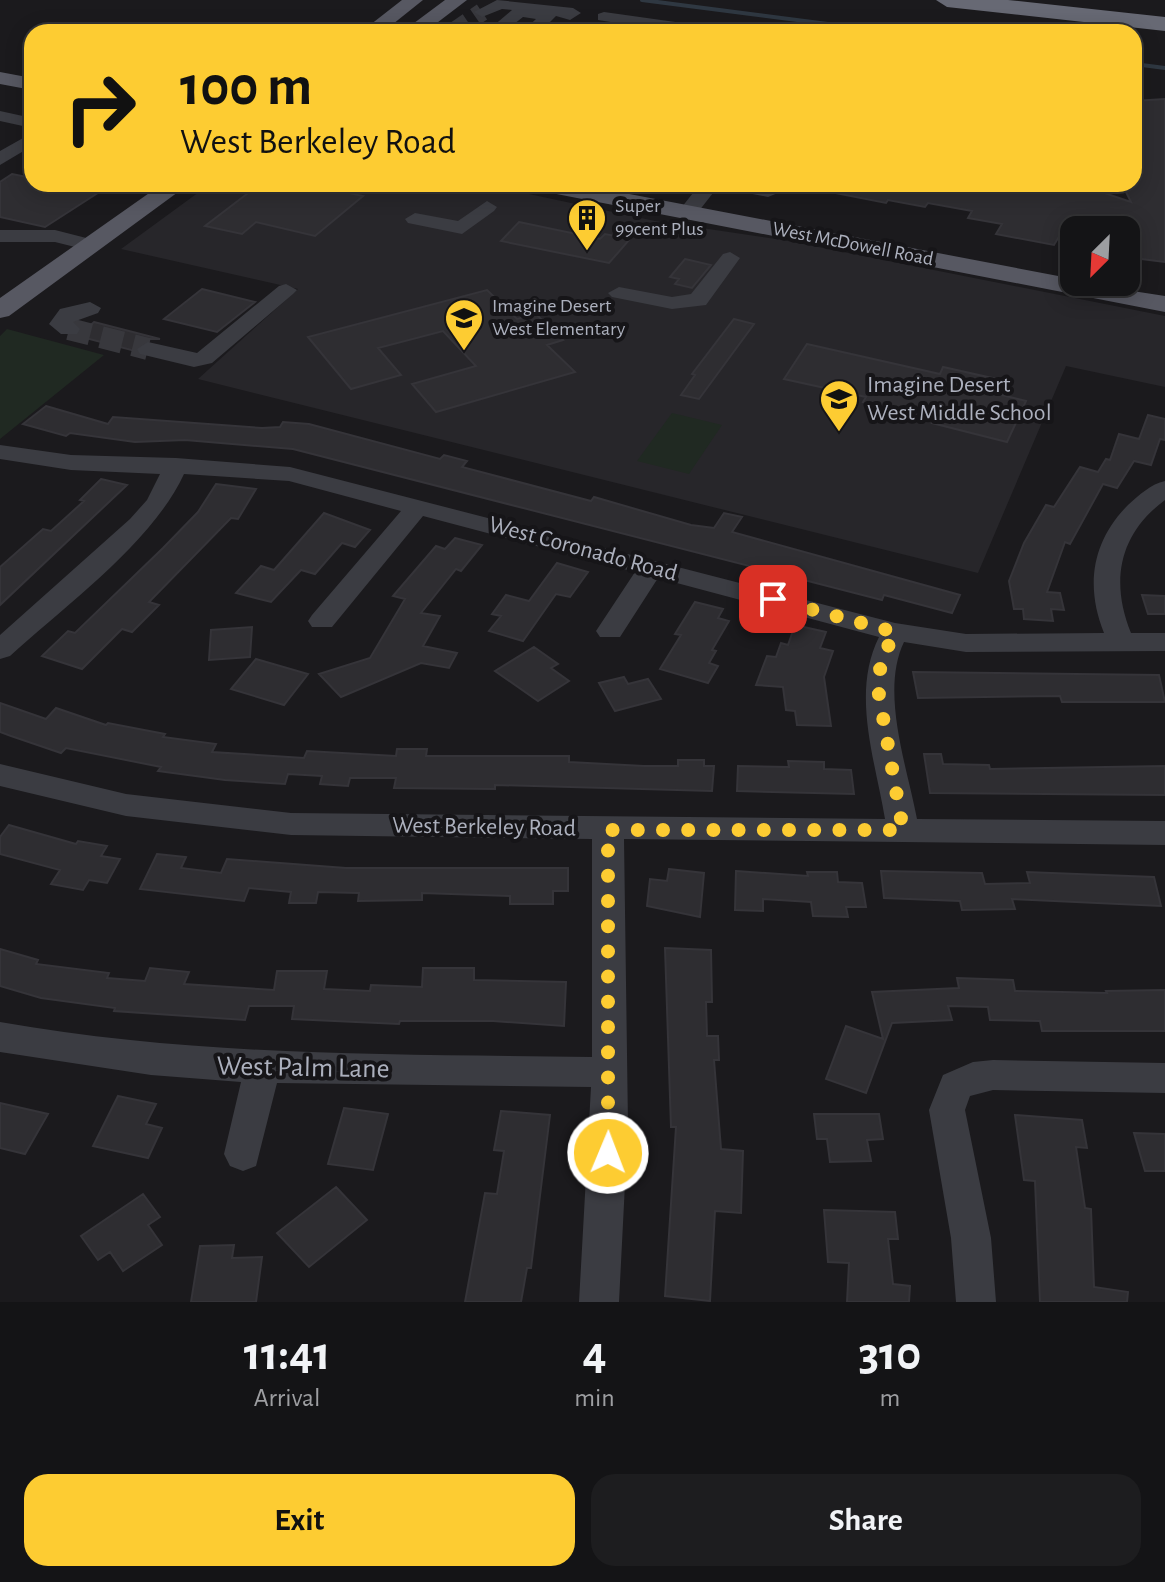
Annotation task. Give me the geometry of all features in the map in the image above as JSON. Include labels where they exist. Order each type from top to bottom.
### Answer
[{"type":"highway","points":[[947,0],[1165,24]]},
{"type":"highway","points":[[1084,0],[1165,12]]},
{"type":"main road","points":[[382,24],[414,0]]},
{"type":"main road","points":[[399,24],[425,0]]},
{"type":"main road","points":[[424,24],[458,0]]},
{"type":"main road","points":[[0,78],[24,82]]},
{"type":"main road","points":[[0,310],[166,192]]},
{"type":"main road","name":"West McDowell Road","points":[[583,192],[1165,304]]},
{"type":"street","points":[[482,12],[500,4],[549,17],[551,24]]},
{"type":"street","points":[[505,24],[523,10],[573,13],[558,24]]},
{"type":"street","points":[[604,17],[639,24]]},
{"type":"street","points":[[0,116],[24,121]]},
{"type":"street","points":[[0,159],[24,143]]},
{"type":"street","points":[[688,212],[704,192]]},
{"type":"street","points":[[415,219],[462,228],[487,207]]},
{"type":"street","points":[[0,236],[55,236],[91,245]]},
{"type":"street","points":[[619,293],[672,303],[698,300],[730,258]]},
{"type":"street","points":[[148,349],[194,360],[204,358],[286,290]]},
{"type":"street","points":[[69,329],[60,324],[68,314],[90,308]]},
{"type":"street","name":"West Coronado Road","points":[[0,452],[56,461],[176,465],[290,474],[895,632],[966,643],[1165,642]]},
{"type":"street","points":[[0,650],[139,524],[158,503],[176,465]]},
{"type":"street","points":[[1121,642],[1111,621],[1106,596],[1105,574],[1110,546],[1135,511],[1165,488]]},
{"type":"street","points":[[322,621],[418,506]]},
{"type":"street","points":[[610,631],[652,567]]},
{"type":"street","points":[[895,632],[881,661],[878,689],[903,830]]},
{"type":"street","name":"West Berkeley Road","points":[[0,775],[126,805],[291,824],[608,830],[1165,833]]},
{"type":"street","points":[[599,1302],[606,1234],[608,830]]},
{"type":"street","name":"West Palm Lane","points":[[0,1037],[104,1057],[262,1070],[609,1072]]},
{"type":"street","points":[[243,1154],[262,1070]]},
{"type":"street","points":[[976,1302],[971,1238],[947,1110],[956,1086],[973,1077],[993,1075],[1165,1078]]},
{"type":"shaded area","points":[[199,192],[520,192],[655,221],[783,240],[1165,316],[1165,387],[1066,366],[978,573],[198,379],[298,289],[121,249]]},
{"type":"shaded area","points":[[7,329],[104,355],[0,439],[0,336]]},
{"type":"shaded area","points":[[672,413],[722,425],[689,474],[637,461]]},
{"type":"building","points":[[1165,99],[1165,262],[1140,259],[1140,216],[1060,216],[1060,235],[1054,245],[996,234],[1002,224],[968,218],[972,211],[928,203],[925,207],[888,200],[886,203],[830,192],[1102,192],[1131,202],[1126,192],[1142,192],[1142,100]]},
{"type":"building","points":[[12,174],[24,176],[24,192],[99,192],[45,227],[0,217],[0,182]]},
{"type":"building","points":[[250,192],[344,192],[363,196],[315,236],[256,222],[242,234],[205,226]]},
{"type":"building","name":"Super 99cent Plus","points":[[519,222],[600,239],[605,234],[630,239],[609,263],[501,241]]},
{"type":"building","points":[[685,259],[711,265],[692,288],[675,284],[679,279],[670,277]]},
{"type":"building","points":[[202,289],[255,302],[217,332],[164,319]]},
{"type":"building","points":[[487,290],[517,319],[536,314],[563,340],[547,345],[575,372],[436,412],[412,384],[476,366],[443,331],[378,348],[401,375],[351,389],[308,337]]},
{"type":"building","points":[[734,319],[754,324],[699,399],[681,395],[695,375],[692,374]]},
{"type":"building","points":[[94,322],[160,339],[146,339],[135,351],[78,336]]},
{"type":"building","points":[[807,344],[940,374],[943,367],[1010,382],[1002,395],[1026,401],[1007,442],[932,423],[935,418],[863,402],[866,397],[784,379]]},
{"type":"building","points":[[46,406],[108,424],[113,417],[262,428],[280,427],[283,422],[309,424],[440,459],[444,455],[467,461],[462,467],[591,501],[594,497],[691,525],[714,528],[724,513],[742,517],[732,532],[960,595],[952,613],[884,595],[882,600],[293,449],[185,440],[135,442],[70,433],[66,436],[23,424]]},
{"type":"building","points":[[1148,415],[1165,419],[1165,440],[1160,439],[1151,465],[1134,461],[1117,488],[1103,484],[1070,544],[1065,542],[1047,592],[1060,593],[1064,610],[1051,609],[1053,621],[1024,619],[1023,609],[1014,609],[1009,581],[1024,543],[1046,505],[1054,507],[1080,467],[1098,472],[1106,459],[1110,460],[1119,434],[1139,439]]},
{"type":"building","points":[[101,479],[127,485],[0,605],[0,567],[43,529],[51,531],[84,501],[80,500]]},
{"type":"building","points":[[216,484],[256,489],[238,519],[231,518],[149,602],[159,605],[132,632],[122,629],[82,669],[42,656],[68,631],[75,633],[163,548],[198,512]]},
{"type":"building","points":[[324,513],[370,530],[355,547],[342,543],[315,574],[301,570],[271,602],[236,593],[261,566],[274,570]]},
{"type":"building","points":[[455,538],[482,545],[461,571],[456,569],[421,613],[440,616],[423,646],[457,653],[449,668],[421,663],[341,697],[319,674],[370,658],[405,599],[393,596],[436,546],[445,549]]},
{"type":"building","points":[[557,563],[588,572],[570,597],[556,594],[523,641],[489,631],[501,616],[492,614],[506,595],[529,601]]},
{"type":"building","points":[[1142,595],[1165,596],[1165,614],[1148,614]]},
{"type":"building","points":[[695,602],[723,609],[718,618],[729,621],[712,650],[716,651],[709,663],[718,666],[708,683],[660,669],[681,635],[675,634]]},
{"type":"building","points":[[795,625],[826,632],[820,648],[833,651],[824,677],[831,726],[797,725],[795,711],[786,710],[783,687],[756,685],[767,656],[776,657],[781,643],[788,645]]},
{"type":"building","points":[[252,627],[250,657],[209,660],[211,630]]},
{"type":"building","points":[[534,647],[558,664],[551,668],[569,681],[538,701],[495,671]]},
{"type":"building","points":[[256,659],[308,674],[284,705],[231,689]]},
{"type":"building","points":[[913,672],[1159,675],[1165,702],[1062,702],[1060,696],[918,698]]},
{"type":"building","points":[[624,677],[628,684],[648,679],[661,699],[615,711],[599,683]]},
{"type":"building","points":[[0,703],[46,719],[56,708],[106,725],[216,744],[212,752],[304,758],[307,751],[396,756],[397,749],[427,749],[426,756],[569,756],[569,762],[644,766],[678,766],[678,760],[704,760],[704,766],[714,766],[712,791],[495,785],[495,789],[394,788],[396,778],[350,778],[348,786],[320,784],[322,776],[288,774],[285,784],[225,780],[158,771],[161,767],[66,748],[61,753],[11,736],[0,732]]},
{"type":"building","points":[[924,754],[941,754],[943,764],[989,765],[990,769],[1165,766],[1165,795],[930,793]]},
{"type":"building","points":[[788,761],[824,762],[824,769],[851,770],[854,794],[737,791],[738,766],[789,767]]},
{"type":"building","points":[[9,825],[76,844],[78,841],[107,846],[101,856],[120,859],[107,883],[89,880],[83,890],[51,884],[60,870],[0,854],[0,837]]},
{"type":"building","points":[[157,854],[186,857],[181,868],[221,873],[227,859],[346,868],[568,868],[568,891],[553,891],[553,904],[510,904],[510,896],[422,893],[422,900],[358,901],[359,893],[318,892],[316,903],[289,903],[291,892],[249,888],[244,901],[140,889]]},
{"type":"building","points":[[669,869],[704,873],[700,917],[647,906],[650,879],[667,881]]},
{"type":"building","points":[[736,871],[808,876],[807,872],[837,872],[838,882],[862,883],[866,907],[846,907],[848,917],[813,916],[811,902],[763,899],[763,911],[735,910]]},
{"type":"building","points":[[881,871],[982,873],[985,884],[1030,883],[1027,872],[1154,877],[1161,906],[1012,899],[1015,909],[962,910],[960,901],[884,898]]},
{"type":"building","points":[[665,948],[711,950],[712,1002],[706,1002],[707,1036],[718,1036],[719,1060],[714,1060],[721,1149],[743,1151],[741,1213],[715,1211],[710,1301],[665,1296],[676,1127],[671,1127]]},
{"type":"building","points":[[0,949],[38,960],[36,964],[109,973],[107,978],[145,981],[150,968],[189,972],[184,984],[274,990],[277,971],[327,971],[324,989],[370,991],[371,985],[422,987],[423,968],[474,968],[474,980],[566,982],[564,1026],[493,1021],[400,1021],[399,1024],[292,1019],[294,1006],[249,1006],[245,1020],[114,1011],[115,1008],[41,998],[0,986]]},
{"type":"building","points":[[957,978],[1013,980],[1015,991],[1107,993],[1165,990],[1165,1031],[1042,1031],[1040,1021],[990,1020],[988,1007],[948,1006],[952,1020],[892,1023],[866,1093],[826,1079],[846,1026],[883,1039],[872,992],[959,988]]},
{"type":"building","points":[[118,1096],[156,1104],[146,1124],[162,1128],[148,1158],[93,1146]]},
{"type":"building","points":[[0,1103],[48,1114],[25,1154],[0,1148]]},
{"type":"building","points":[[344,1108],[388,1114],[373,1170],[328,1164]]},
{"type":"building","points":[[501,1111],[550,1115],[531,1268],[527,1268],[521,1302],[465,1302],[485,1193],[497,1194],[504,1151],[494,1150]]},
{"type":"building","points":[[814,1114],[879,1114],[883,1139],[867,1140],[871,1161],[830,1162],[827,1139],[817,1139]]},
{"type":"building","points":[[1015,1115],[1082,1120],[1087,1148],[1076,1147],[1085,1208],[1091,1209],[1094,1287],[1128,1292],[1127,1302],[1040,1302],[1035,1181],[1024,1180]]},
{"type":"building","points":[[1134,1133],[1165,1134],[1165,1171],[1145,1171]]},
{"type":"building","points":[[336,1187],[367,1220],[309,1267],[277,1233]]},
{"type":"building","points":[[143,1194],[160,1217],[148,1225],[162,1245],[123,1271],[110,1252],[98,1260],[81,1236]]},
{"type":"building","points":[[824,1210],[895,1212],[898,1239],[888,1239],[893,1284],[910,1286],[909,1302],[847,1302],[849,1263],[828,1262]]},
{"type":"building","points":[[234,1245],[232,1258],[262,1257],[256,1302],[191,1302],[200,1246]]},
{"type":"waterway","points":[[642,0],[828,24]]},
{"type":"waterway","points":[[1142,65],[1165,68]]},
{"type":"tunnel","points":[[465,24],[482,12]]},
{"type":"tunnel","points":[[69,329],[148,349]]},
{"type":"place","name":"Super 99cent Plus","points":[[587,252]]},
{"type":"place","name":"Imagine Desert West Elementary","points":[[464,352]]},
{"type":"place","name":"Imagine Desert West Middle School","points":[[839,433]]},
{"type":"route","points":[[608,1153],[608,830],[903,830],[878,689],[881,661],[895,632],[773,599]]}]
